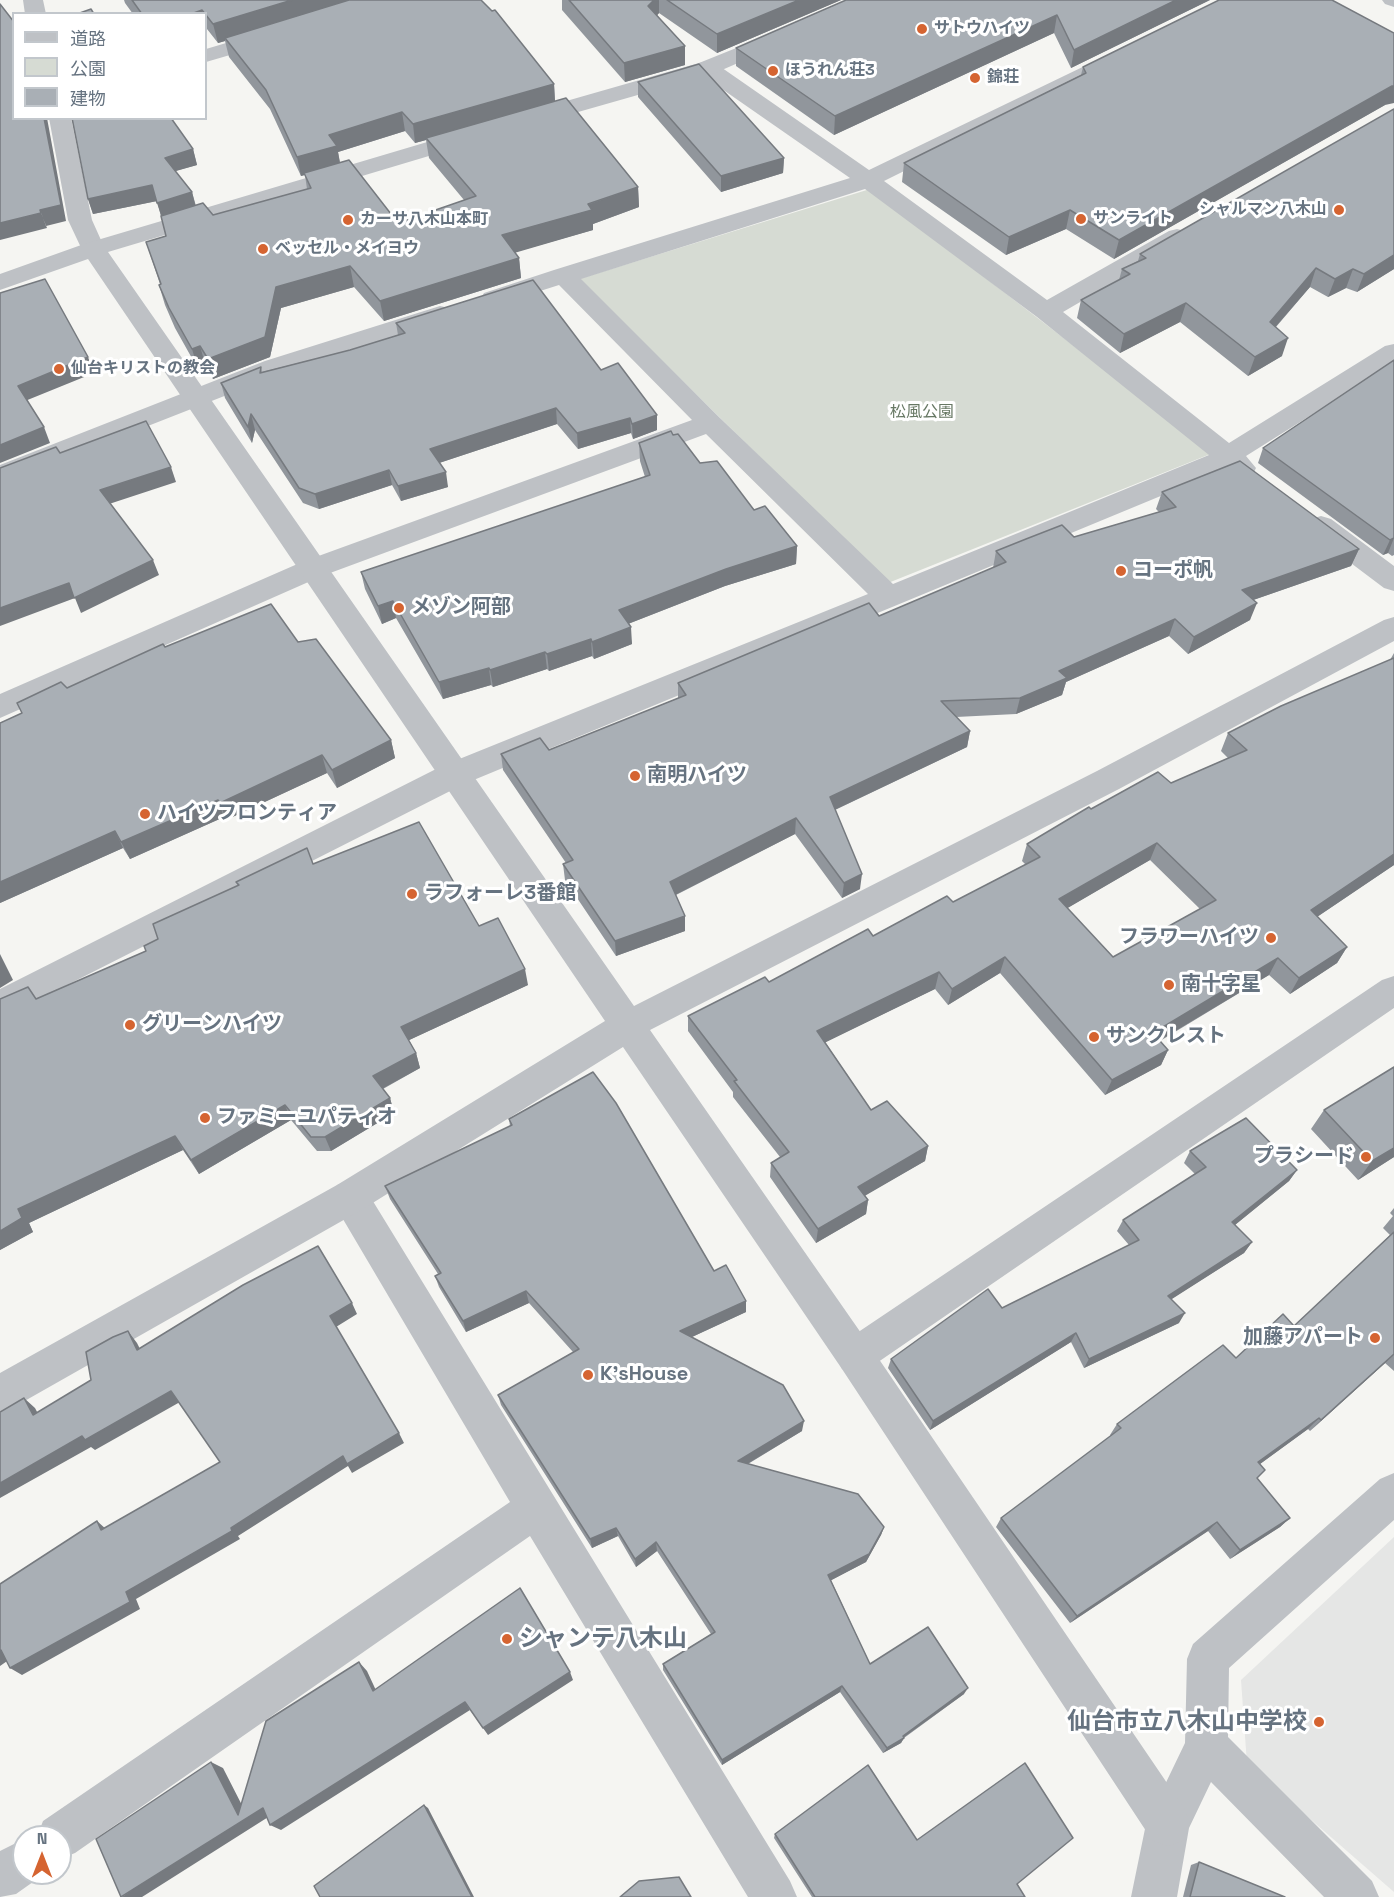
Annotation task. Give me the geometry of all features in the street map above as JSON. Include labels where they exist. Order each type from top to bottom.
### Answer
[{"type":"street","points":[[207,56],[295,28]]},
{"type":"street","points":[[0,282],[93,249],[707,68],[791,32]]},
{"type":"street","points":[[0,475],[274,367],[868,180],[1146,42]]},
{"type":"street","points":[[707,68],[868,180],[1046,311],[1264,483]]},
{"type":"street","points":[[60,120],[80,220],[93,249],[855,1356],[1168,1824]]},
{"type":"street","points":[[1046,311],[1199,223]]},
{"type":"street","points":[[563,275],[710,423],[888,596]]},
{"type":"street","points":[[0,1005],[453,775],[1216,463],[1394,352]]},
{"type":"street","points":[[0,707],[312,569],[710,423]]},
{"type":"street","points":[[1301,511],[1394,581]]},
{"type":"street","points":[[0,1394],[350,1197],[627,1026],[1108,780],[1394,628]]},
{"type":"street","points":[[855,1356],[1394,990]]},
{"type":"street","points":[[350,1197],[536,1508],[774,1897]]},
{"type":"street","points":[[1154,1897],[1168,1824],[1206,1746],[1208,1659],[1394,1493]]},
{"type":"street","points":[[72,1828],[536,1508]]},
{"type":"street","points":[[1206,1746],[1356,1897]]},
{"type":"shaded area","name":"仙台市立八木山中学校","points":[[1394,1537],[1394,1892],[1247,1764],[1241,1680]]},
{"type":"green space","name":"松風公園","points":[[870,189],[1213,453],[888,583],[579,279]]},
{"type":"building","points":[[132,0],[292,0],[213,24],[207,16],[207,12],[202,10],[196,12],[141,12]]},
{"type":"building","points":[[349,0],[481,0],[492,11],[495,10],[554,84],[413,124],[402,112],[329,135],[337,146],[297,157],[266,90],[225,38]]},
{"type":"building","points":[[569,0],[654,0],[648,6],[685,46],[624,63]]},
{"type":"building","points":[[667,0],[799,0],[717,34]]},
{"type":"building","points":[[846,0],[1176,0],[1074,50],[1057,15],[835,116],[736,48]]},
{"type":"building","points":[[1219,0],[1332,0],[1394,33],[1394,86],[1119,240],[1070,210],[1009,237],[904,163],[1086,73],[1083,67]]},
{"type":"building","points":[[0,4],[12,19],[12,120],[44,120],[61,205],[40,210],[41,213],[0,223]]},
{"type":"building","points":[[699,64],[784,158],[721,176],[638,82]]},
{"type":"building","points":[[566,98],[638,187],[588,204],[592,210],[502,235],[519,258],[380,301],[350,266],[276,287],[265,337],[208,359],[200,346],[192,349],[159,285],[161,284],[146,242],[166,236],[161,216],[203,203],[213,215],[311,188],[304,173],[349,160],[398,223],[476,196],[426,138]]},
{"type":"building","points":[[1394,109],[1394,255],[1364,274],[1353,269],[1335,279],[1316,268],[1270,322],[1288,338],[1255,357],[1186,303],[1124,334],[1081,300],[1130,274],[1122,269],[1146,258],[1140,254]]},
{"type":"building","points":[[72,120],[172,120],[193,149],[165,158],[192,192],[157,203],[152,185],[88,199]]},
{"type":"building","points":[[45,279],[88,357],[18,386],[44,427],[0,445],[0,293]]},
{"type":"building","points":[[533,280],[601,370],[618,363],[657,415],[632,424],[630,418],[577,433],[556,408],[430,449],[446,472],[398,486],[389,470],[315,494],[299,488],[251,414],[248,427],[221,383],[261,367],[260,373],[405,333],[396,323]]},
{"type":"building","points":[[1394,360],[1394,538],[1390,540],[1263,448]]},
{"type":"building","points":[[146,421],[171,467],[100,490],[153,560],[74,598],[69,583],[0,608],[0,468],[56,447],[60,453]]},
{"type":"building","points":[[671,431],[673,435],[678,434],[700,463],[717,461],[754,510],[765,506],[797,546],[726,569],[619,610],[631,627],[592,642],[591,639],[547,654],[545,652],[490,670],[489,668],[439,682],[393,601],[378,606],[361,572],[650,475],[639,443]]},
{"type":"building","points":[[1240,461],[1359,549],[1242,590],[1257,603],[1194,637],[1175,619],[1059,671],[1067,678],[1020,698],[941,701],[970,731],[830,797],[862,874],[844,883],[796,818],[670,882],[685,916],[615,941],[563,864],[573,860],[501,754],[540,738],[549,750],[686,695],[678,683],[869,603],[879,616],[1006,562],[996,551],[1062,525],[1074,537],[1176,507],[1162,492]]},
{"type":"building","points":[[271,604],[298,642],[316,639],[391,740],[332,770],[322,755],[220,803],[218,800],[121,842],[115,831],[0,882],[0,723],[22,713],[17,703],[61,682],[67,688],[163,644],[165,647]]},
{"type":"building","points":[[1394,658],[1394,854],[1311,910],[1347,947],[1299,978],[1278,958],[1153,1033],[1168,1050],[1112,1080],[1005,957],[952,989],[939,972],[817,1031],[871,1110],[887,1101],[928,1146],[858,1187],[868,1200],[818,1229],[771,1163],[789,1152],[734,1081],[737,1080],[688,1016],[765,977],[769,982],[868,929],[873,936],[947,896],[953,902],[1040,857],[1027,844],[1089,807],[1091,809],[1158,772],[1171,783],[1247,750],[1228,733],[1281,706]],"holes":[[[1157,843],[1216,900],[1113,957],[1059,899]]]},
{"type":"building","points":[[419,822],[479,926],[498,918],[525,969],[401,1027],[416,1053],[373,1076],[390,1098],[325,1137],[311,1137],[285,1105],[191,1160],[175,1136],[18,1209],[22,1218],[0,1231],[0,999],[28,987],[36,999],[146,951],[144,946],[158,939],[153,924],[239,885],[236,882],[307,848],[313,864]]},
{"type":"building","points":[[1394,1067],[1394,1148],[1372,1161],[1324,1110]]},
{"type":"building","points":[[593,1072],[616,1103],[714,1271],[726,1265],[746,1301],[680,1331],[783,1385],[804,1421],[738,1461],[858,1494],[884,1527],[869,1554],[828,1575],[870,1664],[928,1627],[968,1688],[903,1736],[904,1738],[887,1748],[842,1686],[722,1760],[663,1664],[715,1632],[656,1542],[635,1559],[616,1528],[590,1539],[498,1395],[579,1349],[526,1291],[463,1321],[435,1276],[441,1273],[385,1186],[512,1125],[509,1119]]},
{"type":"building","points":[[1246,1118],[1297,1170],[1232,1222],[1252,1242],[1168,1296],[1185,1313],[1089,1359],[1076,1333],[933,1421],[891,1359],[988,1289],[1002,1308],[1139,1240],[1123,1220],[1206,1167],[1190,1151]]},
{"type":"building","points":[[1394,1232],[1394,1354],[1321,1420],[1319,1418],[1258,1462],[1265,1470],[1257,1478],[1290,1518],[1240,1550],[1217,1522],[1077,1616],[1001,1518],[1121,1428],[1117,1424],[1223,1345],[1236,1358],[1283,1314],[1294,1326]]},
{"type":"building","points":[[318,1246],[352,1303],[330,1316],[399,1433],[347,1464],[343,1456],[231,1528],[232,1531],[126,1592],[130,1602],[10,1668],[0,1651],[0,1584],[97,1521],[101,1530],[220,1462],[171,1391],[85,1440],[82,1436],[0,1483],[0,1412],[24,1398],[33,1415],[91,1380],[86,1352],[128,1331],[137,1350],[243,1285]]},
{"type":"building","points":[[520,1588],[570,1672],[483,1728],[465,1702],[270,1825],[263,1808],[121,1897],[96,1839],[211,1762],[238,1815],[266,1721],[359,1662],[373,1691]]},
{"type":"building","points":[[1025,1763],[1073,1838],[1017,1884],[1025,1897],[815,1897],[775,1834],[868,1765],[917,1840]]},
{"type":"building","points":[[424,1805],[472,1897],[320,1897],[314,1886]]},
{"type":"building","points":[[1199,1862],[1285,1897],[1190,1897]]},
{"type":"building","points":[[679,1877],[691,1897],[620,1897],[639,1881]]},
{"type":"place","name":"サトウハイツ","points":[[922,29]]},
{"type":"place","name":"ほうれん荘3","points":[[773,71]]},
{"type":"place","name":"錦荘","points":[[975,78]]},
{"type":"place","name":"シャルマン八木山","points":[[1339,210]]},
{"type":"place","name":"サンライト","points":[[1081,219]]},
{"type":"place","name":"カーサ八木山本町","points":[[348,220]]},
{"type":"place","name":"ベッセル・メイヨウ","points":[[263,249]]},
{"type":"place","name":"仙台キリストの教会","points":[[59,369]]},
{"type":"place","name":"コーポ帆","points":[[1121,571]]},
{"type":"place","name":"メゾン阿部","points":[[399,608]]},
{"type":"place","name":"南明ハイツ","points":[[635,776]]},
{"type":"place","name":"ハイツフロンティア","points":[[145,814]]},
{"type":"place","name":"ラフォーレ3番館","points":[[412,894]]},
{"type":"place","name":"フラワーハイツ","points":[[1271,938]]},
{"type":"place","name":"南十字星","points":[[1169,985]]},
{"type":"place","name":"グリーンハイツ","points":[[130,1025]]},
{"type":"place","name":"サンクレスト","points":[[1094,1037]]},
{"type":"place","name":"ファミーユパティオ","points":[[205,1118]]},
{"type":"place","name":"プラシード","points":[[1366,1157]]},
{"type":"place","name":"加藤アパート","points":[[1375,1338]]},
{"type":"place","name":"K'sHouse","points":[[588,1375]]},
{"type":"place","name":"シャンテ八木山","points":[[507,1639]]},
{"type":"place","name":"仙台市立八木山中学校","points":[[1319,1722]]}]
